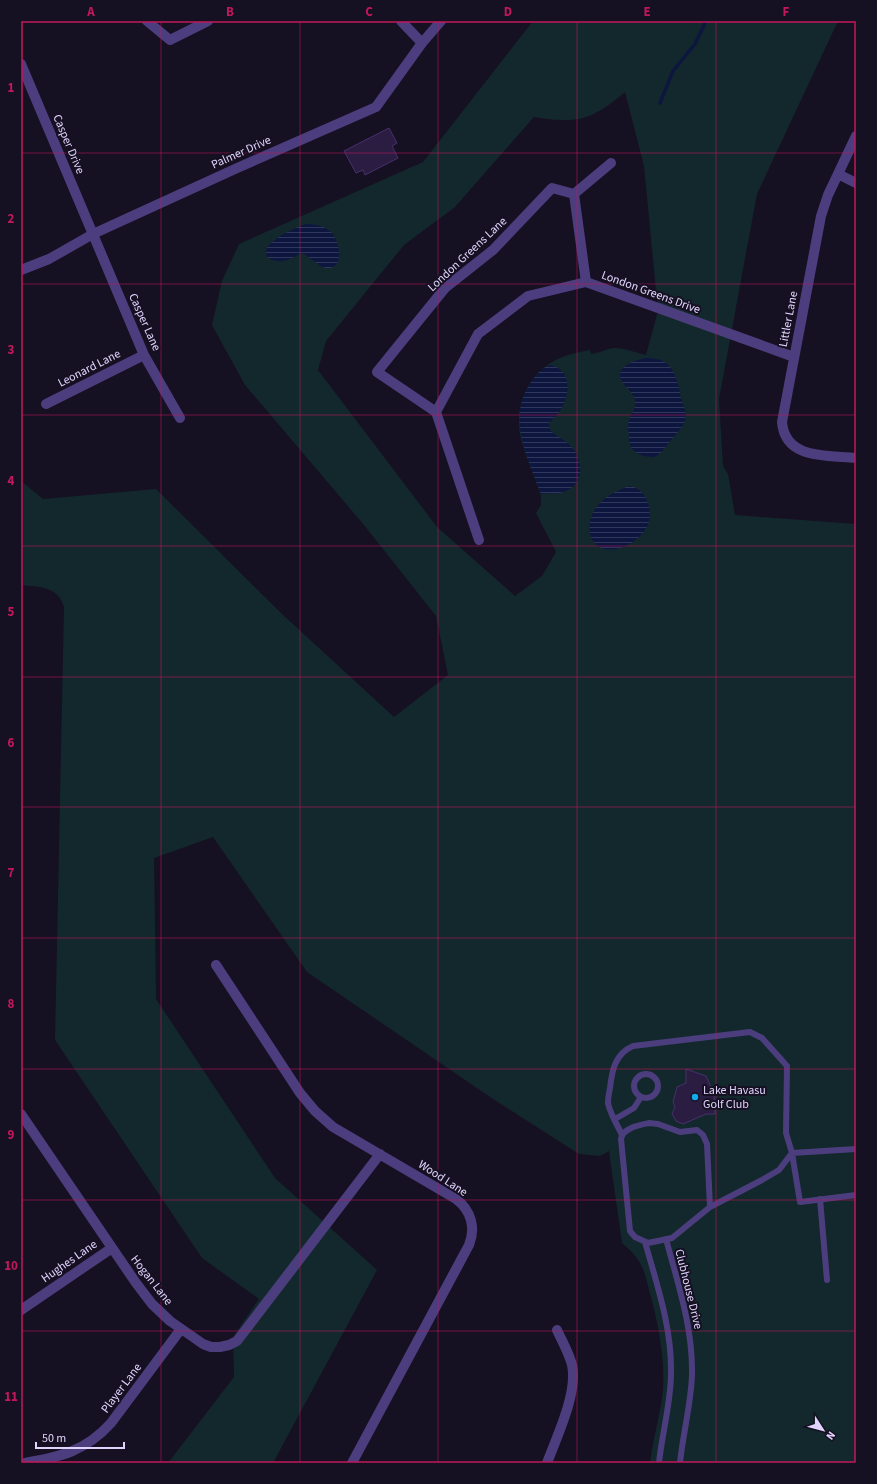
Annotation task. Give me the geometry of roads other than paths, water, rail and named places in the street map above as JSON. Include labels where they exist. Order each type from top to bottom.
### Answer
[{"type":"street","points":[[147,21],[170,40],[208,21]]},
{"type":"street","points":[[400,21],[422,44]]},
{"type":"street","name":"Palmer Drive","points":[[21,270],[49,259],[93,234],[376,107],[422,44],[441,21]]},
{"type":"street","name":"Casper Drive","points":[[21,64],[93,234]]},
{"type":"street","name":"Littler Lane","points":[[856,136],[828,195],[821,216],[782,422],[783,430],[788,440],[796,448],[806,453],[856,458]]},
{"type":"street","points":[[586,282],[574,194],[611,163]]},
{"type":"street","points":[[838,174],[856,182]]},
{"type":"street","name":"London Greens Lane","points":[[436,412],[377,372],[446,288],[493,250],[552,188],[574,194]]},
{"type":"street","name":"Casper Lane","points":[[93,234],[144,355],[180,418]]},
{"type":"street","name":"London Greens Drive","points":[[436,412],[478,334],[528,296],[586,282],[794,358]]},
{"type":"street","name":"Leonard Lane","points":[[46,404],[144,355]]},
{"type":"street","points":[[436,412],[479,540]]},
{"type":"street","name":"Wood Lane","points":[[216,966],[308,1102],[333,1127],[461,1203],[470,1218],[472,1233],[469,1245],[352,1463]]},
{"type":"street","name":"Hogan Lane","points":[[21,1114],[136,1284],[152,1304],[170,1321],[200,1343],[208,1346],[223,1347],[237,1341],[380,1154]]},
{"type":"street","name":"Hughes Lane","points":[[21,1310],[112,1248]]},
{"type":"street","name":"Player Lane","points":[[25,1463],[56,1457],[72,1452],[86,1445],[100,1435],[111,1424],[181,1329]]},
{"type":"street","points":[[547,1463],[570,1397],[573,1382],[570,1361],[557,1330]]},
{"type":"lane","points":[[622,1135],[608,1103],[611,1074],[617,1060],[628,1049],[633,1046],[750,1032],[762,1038],[787,1066],[786,1133],[792,1153],[800,1202],[856,1195]]},
{"type":"lane","points":[[643,1074],[652,1075],[658,1082],[657,1092],[650,1098],[641,1097],[635,1090],[635,1080],[643,1074]]},
{"type":"lane","points":[[615,1119],[634,1108],[641,1097]]},
{"type":"lane","points":[[710,1207],[707,1144],[705,1137],[700,1132],[693,1130],[678,1131],[658,1124],[649,1123],[640,1124],[626,1130],[621,1139],[630,1230],[633,1235],[645,1242],[651,1243],[674,1237],[682,1228],[710,1207],[779,1170],[792,1153],[856,1149]]},
{"type":"lane","points":[[820,1199],[827,1280]]},
{"type":"lane","name":"Clubhouse Drive","points":[[666,1240],[687,1317],[691,1355],[690,1394],[680,1463]]},
{"type":"lane","points":[[645,1242],[667,1322],[671,1356],[670,1392],[659,1463]]},
{"type":"water","points":[[306,224],[320,226],[332,233],[335,237],[339,249],[336,265],[326,268],[323,267],[302,253],[285,261],[272,260],[267,257],[266,251],[268,247],[277,238]]},
{"type":"water","points":[[645,358],[660,360],[666,363],[674,372],[686,414],[686,419],[680,430],[661,453],[654,457],[638,454],[631,447],[629,441],[628,423],[635,406],[635,400],[632,393],[620,378],[621,371],[627,365]]},
{"type":"water","points":[[550,365],[563,372],[566,378],[567,391],[563,405],[549,423],[550,428],[554,434],[570,445],[576,453],[580,463],[580,473],[576,483],[567,491],[541,494],[525,452],[520,423],[520,409],[524,395],[534,378],[537,374]]},
{"type":"water","points":[[630,486],[637,488],[646,498],[650,511],[650,518],[645,530],[628,545],[611,550],[598,546],[590,535],[590,521],[596,507],[607,497]]},
{"type":"waterway","points":[[660,103],[673,71],[695,44],[706,21]]},
{"type":"place","name":"Lake Havasu Golf Club","points":[[695,1097]]}]
